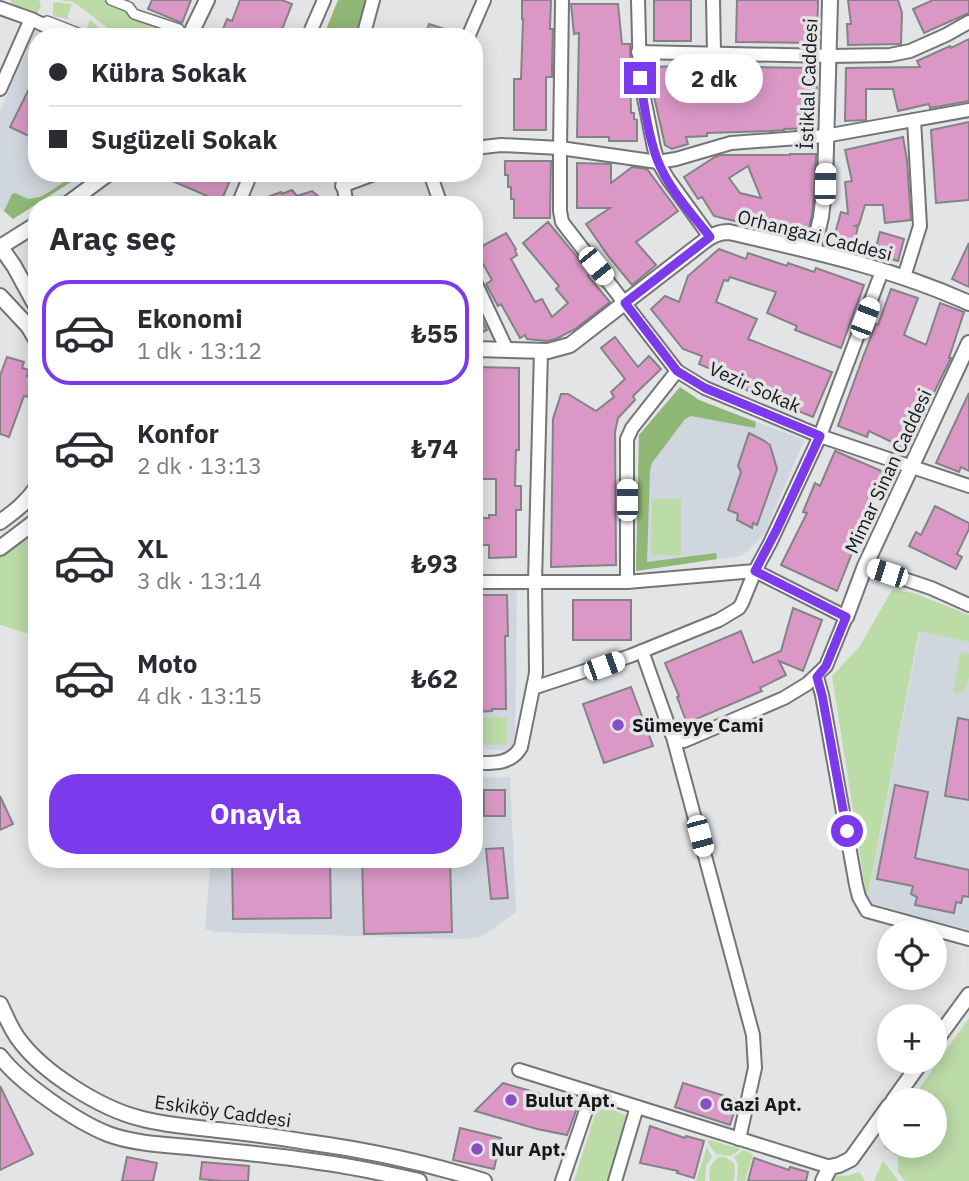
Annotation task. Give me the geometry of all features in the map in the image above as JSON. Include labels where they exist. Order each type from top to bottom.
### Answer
[{"type":"street","points":[[111,0],[129,7],[134,14],[176,28]]},
{"type":"street","points":[[193,28],[207,0]]},
{"type":"street","points":[[313,28],[324,0]]},
{"type":"street","points":[[365,28],[373,0]]},
{"type":"street","points":[[472,28],[484,0]]},
{"type":"street","name":"Vezir Sokak","points":[[562,0],[562,222],[677,371],[705,388],[820,436],[969,486]]},
{"type":"street","points":[[638,0],[638,52],[644,103],[658,162],[679,196],[710,237]]},
{"type":"street","points":[[713,0],[714,53]]},
{"type":"street","name":"İstiklal Caddesi","points":[[813,251],[824,195],[830,0]]},
{"type":"street","points":[[0,2],[65,28]]},
{"type":"street","points":[[0,8],[50,28]]},
{"type":"street","points":[[0,89],[31,19]]},
{"type":"street","points":[[638,52],[890,55],[910,51],[969,22]]},
{"type":"street","points":[[483,147],[501,145],[560,148],[658,162],[744,141],[825,136],[969,110]]},
{"type":"street","points":[[904,277],[920,226],[914,120]]},
{"type":"street","points":[[78,196],[97,182]]},
{"type":"street","points":[[28,230],[0,247],[28,292]]},
{"type":"street","name":"Orhangazi Caddesi","points":[[483,349],[541,351],[570,345],[710,237],[722,232],[813,251],[904,277],[969,303]]},
{"type":"street","points":[[533,688],[604,666],[719,620],[739,608],[746,599],[755,571],[820,436],[883,271]]},
{"type":"street","points":[[483,299],[507,350]]},
{"type":"street","points":[[1,301],[28,326]]},
{"type":"street","name":"Mimar Sinan Caddesi","points":[[846,617],[866,566],[969,343]]},
{"type":"street","points":[[483,763],[502,762],[517,754],[521,747],[536,673],[535,582],[541,351]]},
{"type":"street","points":[[627,582],[627,439],[632,428],[677,371]]},
{"type":"street","points":[[0,522],[28,498]]},
{"type":"street","points":[[0,548],[28,527]]},
{"type":"street","points":[[866,566],[931,588],[969,605]]},
{"type":"street","points":[[483,582],[627,582],[755,571],[846,617],[826,666],[817,677],[797,692],[684,741],[673,737]]},
{"type":"street","points":[[642,651],[673,737],[753,1035],[755,1068],[739,1139]]},
{"type":"street","points":[[817,677],[862,905],[867,911],[969,939]]},
{"type":"street","points":[[947,1025],[969,995]]},
{"type":"street","name":"Eskiköy Caddesi","points":[[0,1004],[17,1038],[46,1068],[71,1086],[123,1114],[160,1123],[357,1150],[484,1181]]},
{"type":"street","points":[[0,1056],[14,1072],[38,1091],[89,1125],[109,1134],[146,1142],[317,1161],[419,1181]]},
{"type":"street","points":[[519,1070],[830,1167],[851,1158],[877,1122]]},
{"type":"street","points":[[562,1181],[592,1093]]},
{"type":"street","points":[[615,1181],[637,1107]]},
{"type":"street","points":[[823,1181],[830,1167]]},
{"type":"shaded area","points":[[28,47],[28,182],[71,182],[49,196],[28,196],[28,209],[13,219],[0,208],[0,111]]},
{"type":"shaded area","points":[[680,387],[699,400],[804,440],[764,535],[747,552],[740,556],[636,571],[639,435]]},
{"type":"shaded area","points":[[483,589],[517,589],[515,742],[512,750],[483,749]]},
{"type":"shaded area","points":[[920,631],[969,642],[969,930],[947,924],[947,920],[933,920],[867,902]]},
{"type":"shaded area","points":[[510,777],[516,912],[481,937],[460,939],[216,932],[205,929],[210,868],[483,868],[483,778]]},
{"type":"green space","points":[[10,0],[39,0],[41,6],[37,14],[13,5]]},
{"type":"green space","points":[[59,0],[109,0],[158,25],[157,28],[108,28],[74,2]]},
{"type":"green space","points":[[338,0],[367,0],[359,28],[327,28]]},
{"type":"green space","points":[[53,2],[72,4],[67,19],[53,16]]},
{"type":"green space","points":[[90,20],[100,28],[87,28]]},
{"type":"green space","points":[[64,182],[71,182],[49,196],[42,196]]},
{"type":"green space","points":[[15,193],[28,199],[28,209],[13,219],[4,211]]},
{"type":"green space","points":[[680,387],[699,400],[756,422],[755,428],[691,416],[685,419],[652,463],[650,470],[647,562],[716,553],[717,559],[636,571],[639,435]]},
{"type":"green space","points":[[652,499],[681,499],[681,555],[651,555]]},
{"type":"green space","points":[[28,534],[28,633],[0,625],[0,557]]},
{"type":"green space","points":[[892,590],[914,593],[969,615],[969,642],[919,631],[867,900],[832,676],[860,646]]},
{"type":"green space","points":[[961,652],[969,654],[969,677],[963,694],[953,692]]},
{"type":"green space","points":[[483,717],[507,718],[507,745],[483,744]]},
{"type":"green space","points":[[969,1018],[969,1181],[905,1181],[898,1172],[898,1158],[947,1158],[947,1088],[920,1088],[930,1074],[947,1074],[947,1049]]},
{"type":"green space","points":[[600,1105],[628,1116],[608,1181],[574,1181],[597,1108]]},
{"type":"green space","points":[[709,1140],[741,1149],[731,1156],[716,1154],[708,1143]]},
{"type":"green space","points":[[707,1147],[712,1157],[706,1166],[705,1181],[696,1181]]},
{"type":"green space","points":[[743,1150],[753,1154],[745,1181],[737,1181],[738,1164],[734,1157]]},
{"type":"green space","points":[[719,1157],[725,1157],[734,1163],[733,1181],[710,1181],[710,1168]]},
{"type":"green space","points":[[883,1161],[898,1180],[897,1181],[874,1181]]},
{"type":"green space","points":[[859,1172],[865,1181],[830,1181],[833,1175],[847,1176]]},
{"type":"building","points":[[152,0],[191,0],[182,23],[148,9]]},
{"type":"building","points":[[240,0],[282,0],[292,4],[283,28],[224,28],[227,19],[232,21]]},
{"type":"building","points":[[522,0],[551,0],[552,77],[546,77],[546,130],[514,130],[514,79],[521,79]]},
{"type":"building","points":[[654,0],[691,0],[691,41],[654,41]]},
{"type":"building","points":[[737,0],[818,0],[817,43],[736,42]]},
{"type":"building","points":[[848,0],[898,0],[902,13],[901,44],[848,45],[847,24],[851,24]]},
{"type":"building","points":[[933,0],[969,0],[969,13],[924,33],[913,9]]},
{"type":"building","points":[[571,4],[618,4],[622,44],[630,44],[631,113],[634,113],[634,119],[637,120],[637,141],[609,141],[609,137],[577,137],[579,33],[574,34]]},
{"type":"building","points":[[969,39],[969,101],[930,108],[929,104],[898,111],[893,89],[866,89],[866,120],[845,121],[846,68],[920,67],[917,61]]},
{"type":"building","points":[[650,67],[817,68],[816,128],[707,133],[707,136],[686,137],[688,144],[672,149],[665,145]]},
{"type":"building","points":[[28,91],[28,136],[10,127]]},
{"type":"building","points":[[969,122],[969,200],[936,203],[931,130]]},
{"type":"building","points":[[903,137],[911,220],[885,223],[883,205],[865,205],[859,225],[855,226],[858,227],[854,243],[834,237],[841,212],[848,214],[845,182],[852,181],[845,150]]},
{"type":"building","points":[[816,154],[812,215],[807,236],[803,238],[714,216],[702,197],[698,199],[684,177],[720,155]],"holes":[[[748,166],[761,198],[740,193],[729,178]]]},
{"type":"building","points":[[505,161],[551,161],[550,218],[514,218],[514,199],[511,199],[511,187],[508,187],[508,175],[505,175]]},
{"type":"building","points":[[577,163],[611,164],[611,183],[632,167],[647,169],[678,211],[636,242],[656,265],[632,285],[586,224],[610,208],[577,208]]},
{"type":"building","points":[[175,182],[229,182],[223,196],[207,196]]},
{"type":"building","points":[[292,190],[297,196],[270,196],[281,192],[282,194]]},
{"type":"building","points":[[312,191],[318,196],[297,196]]},
{"type":"building","points":[[548,222],[591,274],[588,276],[610,302],[575,329],[556,339],[527,339],[525,335],[520,338],[486,284],[492,280],[483,264],[483,246],[506,233],[516,249],[517,255],[511,259],[535,302],[542,299],[552,317],[568,303],[556,289],[559,286],[523,243]]},
{"type":"building","points":[[880,232],[904,239],[898,261],[874,255]]},
{"type":"building","points":[[969,243],[969,287],[952,279]]},
{"type":"building","points":[[719,249],[746,259],[748,253],[814,272],[816,268],[864,285],[841,348],[795,330],[797,326],[767,313],[776,292],[730,277],[728,281],[724,280],[716,302],[757,319],[748,339],[832,372],[813,417],[739,387],[741,382],[699,364],[702,356],[683,349],[651,309],[665,296],[679,302],[688,276]]},
{"type":"building","points":[[891,289],[918,298],[904,335],[926,345],[940,303],[964,312],[951,358],[906,449],[869,431],[867,437],[838,426]]},
{"type":"building","points":[[615,337],[638,367],[649,356],[661,369],[633,396],[635,400],[618,418],[615,432],[616,565],[551,567],[553,419],[561,394],[568,394],[596,411],[614,397],[611,392],[625,379],[601,348]]},
{"type":"building","points":[[7,357],[24,362],[22,368],[28,370],[28,397],[24,396],[9,437],[0,434],[0,376]]},
{"type":"building","points":[[483,367],[519,368],[519,450],[516,450],[515,486],[521,486],[521,510],[516,510],[516,557],[489,558],[489,545],[483,545],[483,518],[496,515],[496,479],[483,479]]},
{"type":"building","points":[[969,393],[969,471],[961,467],[959,472],[936,463]]},
{"type":"building","points":[[749,433],[770,445],[777,469],[757,525],[753,523],[752,528],[737,520],[738,514],[728,510],[741,472],[738,466]]},
{"type":"building","points":[[835,451],[884,472],[867,511],[872,513],[856,543],[837,591],[781,565],[807,513],[803,512],[815,483],[820,486]]},
{"type":"building","points":[[935,506],[969,523],[969,529],[957,554],[962,557],[956,569],[909,546],[916,532],[921,535]]},
{"type":"building","points":[[483,595],[507,595],[506,709],[483,712]]},
{"type":"building","points":[[573,600],[631,600],[631,640],[573,640]]},
{"type":"building","points":[[793,608],[822,620],[803,671],[779,661],[786,675],[760,688],[762,691],[687,723],[665,663],[741,631],[753,663],[781,651]]},
{"type":"building","name":"Sümeyye Cami","points":[[631,687],[653,746],[604,763],[583,704]]},
{"type":"building","points":[[958,718],[969,720],[969,800],[945,796]]},
{"type":"building","points":[[895,785],[928,792],[915,858],[969,870],[969,897],[963,896],[961,903],[956,902],[954,913],[915,905],[917,897],[911,894],[913,886],[877,879]]},
{"type":"building","points":[[484,790],[505,790],[505,816],[484,816]]},
{"type":"building","points":[[0,796],[13,824],[0,830]]},
{"type":"building","points":[[503,848],[508,898],[491,899],[486,849]]},
{"type":"building","points":[[232,868],[330,868],[331,918],[233,919]]},
{"type":"building","points":[[362,868],[450,868],[452,932],[364,934]]},
{"type":"building","points":[[503,1083],[579,1103],[567,1135],[475,1111]]},
{"type":"building","name":"Gazi Apt.","points":[[683,1083],[738,1100],[730,1125],[675,1107]]},
{"type":"building","points":[[0,1086],[33,1154],[0,1170]]},
{"type":"building","points":[[650,1126],[685,1138],[686,1136],[704,1141],[694,1178],[677,1173],[678,1171],[640,1163]]},
{"type":"building","name":"Nur Apt.","points":[[460,1128],[501,1138],[494,1169],[453,1160]]},
{"type":"building","points":[[127,1157],[157,1163],[153,1181],[122,1181]]},
{"type":"building","points":[[754,1158],[789,1170],[790,1167],[808,1172],[806,1181],[748,1181]]},
{"type":"building","points":[[202,1162],[249,1166],[248,1181],[200,1179]]},
{"type":"place","name":"Sümeyye Cami","points":[[618,725]]},
{"type":"place","name":"Bulut Apt.","points":[[511,1100]]},
{"type":"place","name":"Gazi Apt.","points":[[706,1104]]},
{"type":"place","name":"Nur Apt.","points":[[477,1149]]},
{"type":"route","points":[[640,78],[650,135],[658,162],[679,196],[710,237],[625,303],[677,371],[705,388],[820,436],[755,571],[846,617],[826,666],[817,677],[847,831]]}]
